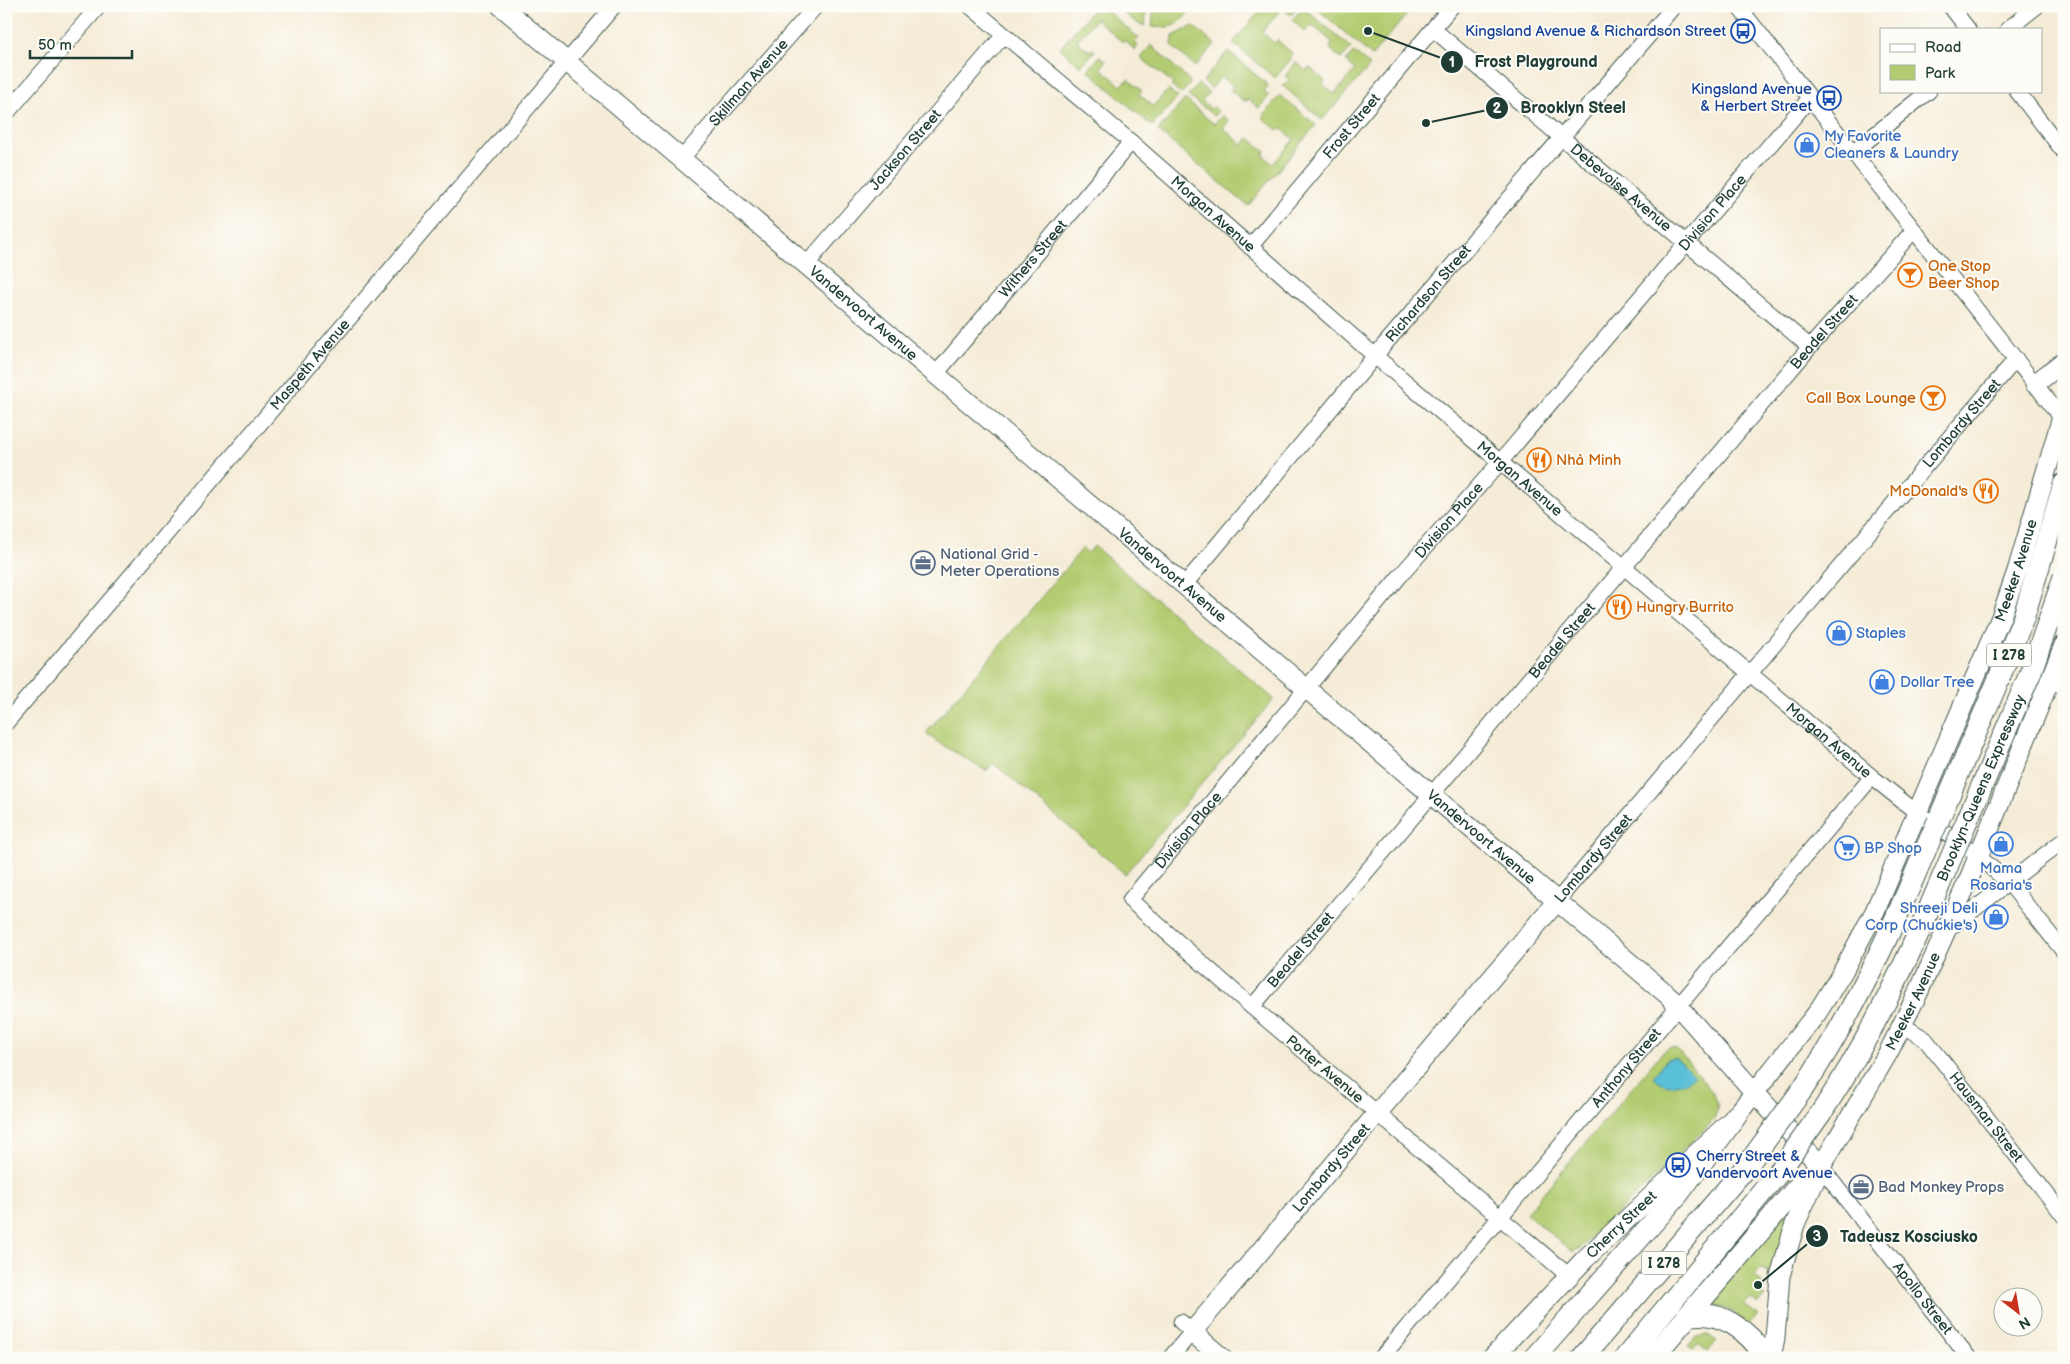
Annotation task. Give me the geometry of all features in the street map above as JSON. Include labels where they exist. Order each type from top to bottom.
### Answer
[{"type":"highway","name":"Brooklyn-Queens Expressway","points":[[1582,1358],[1746,1167],[1829,1050],[1881,951],[2020,627],[2039,572],[2064,484]]},
{"type":"highway","name":"Brooklyn-Queens Expressway","points":[[1625,1358],[1779,1172],[1823,1110],[1864,1044],[1888,1000],[2030,674],[2064,577]]},
{"type":"highway","points":[[1534,1358],[1679,1192],[1736,1116]]},
{"type":"highway","points":[[1652,1358],[1796,1189],[1821,1167]]},
{"type":"highway","points":[[1687,1316],[1708,1314],[1722,1317],[1743,1333],[1766,1358]]},
{"type":"main road","name":"Vandervoort Avenue","points":[[501,6],[1308,688],[1669,996],[1821,1167]]},
{"type":"main road","points":[[2035,384],[2064,361]]},
{"type":"main road","name":"Meeker Avenue","points":[[1755,1093],[1803,1032],[1842,974],[1875,911],[2011,590],[2063,418]]},
{"type":"main road","name":"Meeker Avenue","points":[[1771,1358],[1776,1338],[1780,1276],[1795,1224],[1821,1167],[1859,1104],[1902,1025],[2058,682],[2064,644]]},
{"type":"main road","name":"Lombardy Street","points":[[1186,1327],[1376,1113],[1556,901]]},
{"type":"main road","name":"Cherry Street","points":[[1492,1358],[1569,1276],[1736,1116],[1755,1093]]},
{"type":"main road","points":[[1186,1327],[1222,1358]]},
{"type":"street","points":[[6,114],[99,6]]},
{"type":"street","name":"Maspeth Avenue","points":[[6,723],[614,6]]},
{"type":"street","name":"Skillman Avenue","points":[[681,159],[816,6]]},
{"type":"street","name":"Morgan Avenue","points":[[970,6],[1131,142],[1375,356],[1872,777],[1916,812],[1978,856],[2009,883],[2064,952]]},
{"type":"street","name":"Frost Street","points":[[1250,247],[1452,6]]},
{"type":"street","name":"Richardson Street","points":[[1185,584],[1375,356],[1674,6]]},
{"type":"street","points":[[1738,6],[2063,418]]},
{"type":"street","points":[[1950,6],[1967,28]]},
{"type":"street","points":[[2009,28],[2037,6]]},
{"type":"street","name":"Debevoise Avenue","points":[[1433,29],[1810,347]]},
{"type":"street","name":"Jackson Street","points":[[806,265],[1004,34]]},
{"type":"street","points":[[1853,152],[1928,92]]},
{"type":"street","points":[[2017,92],[2064,152]]},
{"type":"street","name":"Division Place","points":[[1130,900],[1400,576],[1501,461],[1810,98]]},
{"type":"street","name":"Withers Street","points":[[935,374],[1131,142]]},
{"type":"street","name":"Beadel Street","points":[[1252,1007],[1810,347],[1914,230]]},
{"type":"street","name":"Lombardy Street","points":[[1556,901],[1748,672],[2016,358]]},
{"type":"street","name":"Anthony Street","points":[[1381,1358],[1872,777]]},
{"type":"street","points":[[1945,932],[2064,840]]},
{"type":"street","name":"Porter Avenue","points":[[1130,900],[1252,1007],[1569,1276]]},
{"type":"street","name":"Hausman Street","points":[[1902,1025],[1925,1039],[2064,1216]]},
{"type":"street","name":"Apollo Street","points":[[1821,1167],[1969,1358]]},
{"type":"street","name":"Lombardy Street","points":[[1170,1358],[1186,1327]]},
{"type":"green space","points":[[1096,6],[1101,6],[1139,38],[1135,42],[1138,46],[1135,50],[1125,41],[1121,41],[1096,19],[1077,41],[1089,51],[1092,49],[1095,51],[1081,66],[1060,48]]},
{"type":"green space","points":[[1115,6],[1147,6],[1145,26],[1137,23]]},
{"type":"green space","points":[[1154,6],[1192,6],[1180,22],[1166,27],[1152,27]]},
{"type":"green space","points":[[1264,6],[1298,6],[1291,15],[1282,8],[1262,32],[1274,43],[1277,40],[1292,53],[1291,59],[1275,78],[1233,43]]},
{"type":"green space","points":[[1314,6],[1414,6],[1372,56]]},
{"type":"green space","points":[[1303,7],[1351,48],[1341,59],[1330,49],[1332,42],[1312,25],[1305,32],[1292,20]]},
{"type":"green space","points":[[1193,26],[1215,44],[1195,67],[1172,46],[1173,36]]},
{"type":"green space","points":[[1151,45],[1189,80],[1190,84],[1181,94],[1171,86],[1173,83],[1141,58]]},
{"type":"green space","points":[[1228,51],[1269,86],[1264,92],[1269,96],[1259,108],[1249,100],[1244,101],[1230,90],[1233,86],[1221,77],[1211,89],[1203,81]]},
{"type":"green space","points":[[1354,52],[1370,66],[1322,120],[1283,86],[1289,80],[1285,76],[1296,62],[1306,71],[1309,67],[1325,81],[1323,84],[1334,94],[1355,70],[1346,61]]},
{"type":"green space","points":[[1100,56],[1106,61],[1101,68],[1121,86],[1128,79],[1142,91],[1139,94],[1153,106],[1168,90],[1178,97],[1152,126],[1088,70]]},
{"type":"green space","points":[[1198,84],[1209,92],[1202,101],[1211,109],[1214,107],[1218,111],[1214,116],[1188,96]]},
{"type":"green space","points":[[1280,95],[1316,125],[1248,206],[1158,131],[1185,99],[1214,124],[1222,115],[1229,121],[1223,128],[1243,145],[1249,138],[1266,152],[1263,155],[1273,164],[1294,139],[1282,129],[1277,130],[1262,117]]},
{"type":"green space","points":[[1094,546],[1274,699],[1125,874],[993,763],[986,771],[926,733],[1083,548],[1088,553]]},
{"type":"green space","points":[[1672,1047],[1678,1050],[1713,1093],[1717,1105],[1715,1117],[1710,1124],[1581,1248],[1572,1252],[1526,1213],[1665,1049]]},
{"type":"green space","points":[[1793,1204],[1776,1277],[1760,1269],[1754,1276],[1762,1283],[1756,1290],[1765,1297],[1758,1304],[1751,1298],[1744,1305],[1758,1315],[1748,1325],[1733,1312],[1716,1305],[1714,1299]]},
{"type":"green space","points":[[1707,1335],[1717,1341],[1707,1351],[1698,1344],[1693,1350],[1688,1346],[1696,1337]]},
{"type":"water","points":[[1674,1057],[1694,1076],[1684,1083],[1674,1085],[1663,1083],[1653,1077],[1667,1059]]},
{"type":"place","name":"Frost Playground","points":[[1368,31]]},
{"type":"place","name":"Kingsland Avenue & Richardson Street","points":[[1743,31]]},
{"type":"place","name":"Kingsland Avenue & Herbert Street","points":[[1829,98]]},
{"type":"place","name":"Brooklyn Steel","points":[[1426,123]]},
{"type":"place","name":"My Favorite Cleaners & Laundry","points":[[1807,145]]},
{"type":"place","name":"One Stop Beer Shop","points":[[1910,275]]},
{"type":"place","name":"Call Box Lounge","points":[[1933,398]]},
{"type":"place","name":"Nhà Minh","points":[[1539,460]]},
{"type":"place","name":"McDonald's","points":[[1986,491]]},
{"type":"place","name":"National Grid - Meter Operations","points":[[923,563]]},
{"type":"place","name":"Hungry Burrito","points":[[1619,607]]},
{"type":"place","name":"Staples","points":[[1839,633]]},
{"type":"place","name":"Dollar Tree","points":[[1882,682]]},
{"type":"place","name":"Mama Rosaria's","points":[[2001,844]]},
{"type":"place","name":"BP Shop","points":[[1847,848]]},
{"type":"place","name":"Shreeji Deli Corp (Chuckie's)","points":[[1996,917]]},
{"type":"place","name":"Cherry Street & Vandervoort Avenue","points":[[1678,1165]]},
{"type":"place","name":"Bad Monkey Props","points":[[1861,1187]]},
{"type":"place","name":"Tadeusz Kosciusko","points":[[1758,1285]]}]
